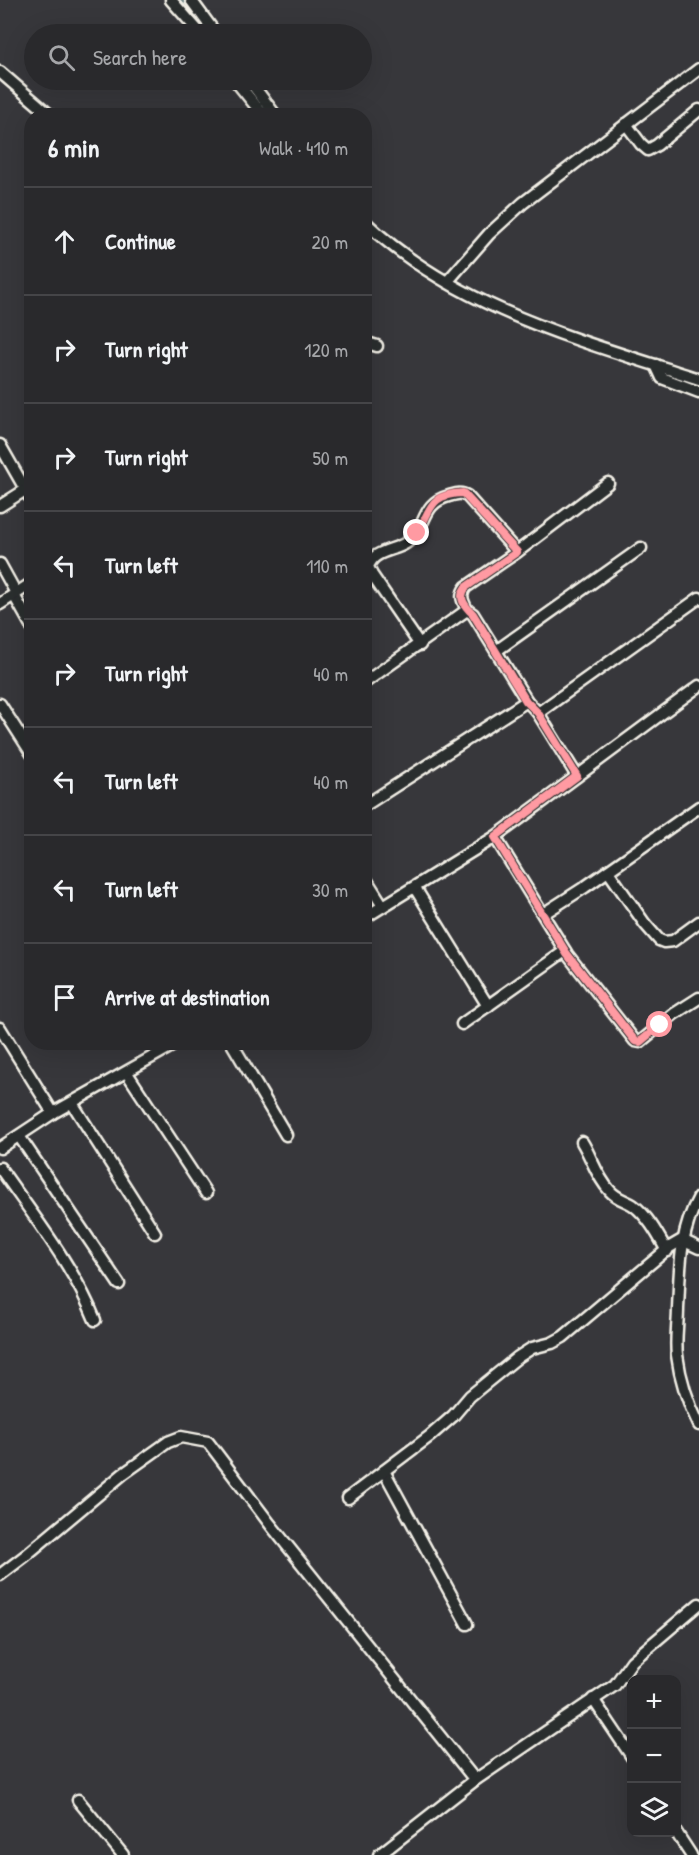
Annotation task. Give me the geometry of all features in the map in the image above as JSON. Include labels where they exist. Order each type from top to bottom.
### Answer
[{"type":"street","points":[[171,0],[192,24]]},
{"type":"street","points":[[191,0],[209,24]]},
{"type":"street","points":[[447,282],[489,234],[524,204],[699,69]]},
{"type":"street","points":[[0,72],[42,108]]},
{"type":"street","points":[[244,90],[258,108]]},
{"type":"street","points":[[256,90],[270,108]]},
{"type":"street","points":[[627,124],[648,150],[699,110]]},
{"type":"street","points":[[372,227],[407,256],[486,304],[542,327],[699,379]]},
{"type":"street","points":[[372,344],[377,346]]},
{"type":"street","points":[[656,365],[662,378],[699,392]]},
{"type":"street","points":[[0,445],[24,482]]},
{"type":"street","points":[[577,776],[538,713],[526,701],[473,614],[467,610],[461,597],[466,587],[517,552],[608,483]]},
{"type":"street","points":[[0,506],[24,491]]},
{"type":"street","points":[[372,559],[405,544],[422,525],[433,503],[439,498],[457,493],[467,496],[517,552]]},
{"type":"street","points":[[496,651],[641,548]]},
{"type":"street","points":[[0,564],[24,613]]},
{"type":"street","points":[[372,575],[420,645]]},
{"type":"street","points":[[0,604],[24,588]]},
{"type":"street","points":[[538,713],[699,598]]},
{"type":"street","points":[[372,678],[467,610]]},
{"type":"street","points":[[372,913],[495,837],[699,686]]},
{"type":"street","points":[[372,801],[526,701]]},
{"type":"street","points":[[0,704],[24,742]]},
{"type":"street","points":[[543,914],[609,871],[699,807]]},
{"type":"street","points":[[495,837],[565,951],[635,1041],[640,1042],[674,1014],[699,998]]},
{"type":"street","points":[[609,871],[645,924],[659,940],[673,941],[699,922]]},
{"type":"street","points":[[415,888],[488,1006]]},
{"type":"street","points":[[372,889],[383,906]]},
{"type":"street","points":[[462,1024],[565,951]]},
{"type":"street","points":[[0,1028],[53,1113]]},
{"type":"street","points":[[0,1148],[53,1113],[165,1050]]},
{"type":"street","points":[[236,1050],[286,1135]]},
{"type":"street","points":[[127,1072],[206,1193]]},
{"type":"street","points":[[72,1103],[155,1233]]},
{"type":"street","points":[[19,1136],[120,1284]]},
{"type":"street","points":[[582,1142],[597,1174],[609,1190],[640,1211],[667,1251]]},
{"type":"street","points":[[0,1168],[69,1267],[96,1320]]},
{"type":"street","points":[[699,1197],[682,1240],[677,1355],[688,1402],[699,1425]]},
{"type":"street","points":[[348,1498],[430,1436],[453,1416],[470,1396],[518,1357],[532,1348],[552,1343],[563,1337],[682,1240]]},
{"type":"street","points":[[682,1240],[699,1248]]},
{"type":"street","points":[[0,1575],[123,1474],[168,1442],[181,1437],[208,1442],[277,1533],[475,1779]]},
{"type":"street","points":[[384,1471],[466,1624]]},
{"type":"street","points":[[379,1855],[475,1779],[615,1685],[632,1661],[699,1604]]},
{"type":"street","points":[[593,1699],[627,1750]]},
{"type":"street","points":[[78,1800],[123,1855]]},
{"type":"street","points":[[679,1837],[691,1855]]},
{"type":"waterway","points":[[179,0],[192,18]]},
{"type":"route","points":[[417,533],[433,503],[439,498],[463,493],[517,552],[466,587],[461,597],[467,610],[473,614],[526,701],[538,713],[577,776],[495,837],[567,954],[635,1041],[640,1042],[660,1025]]}]
